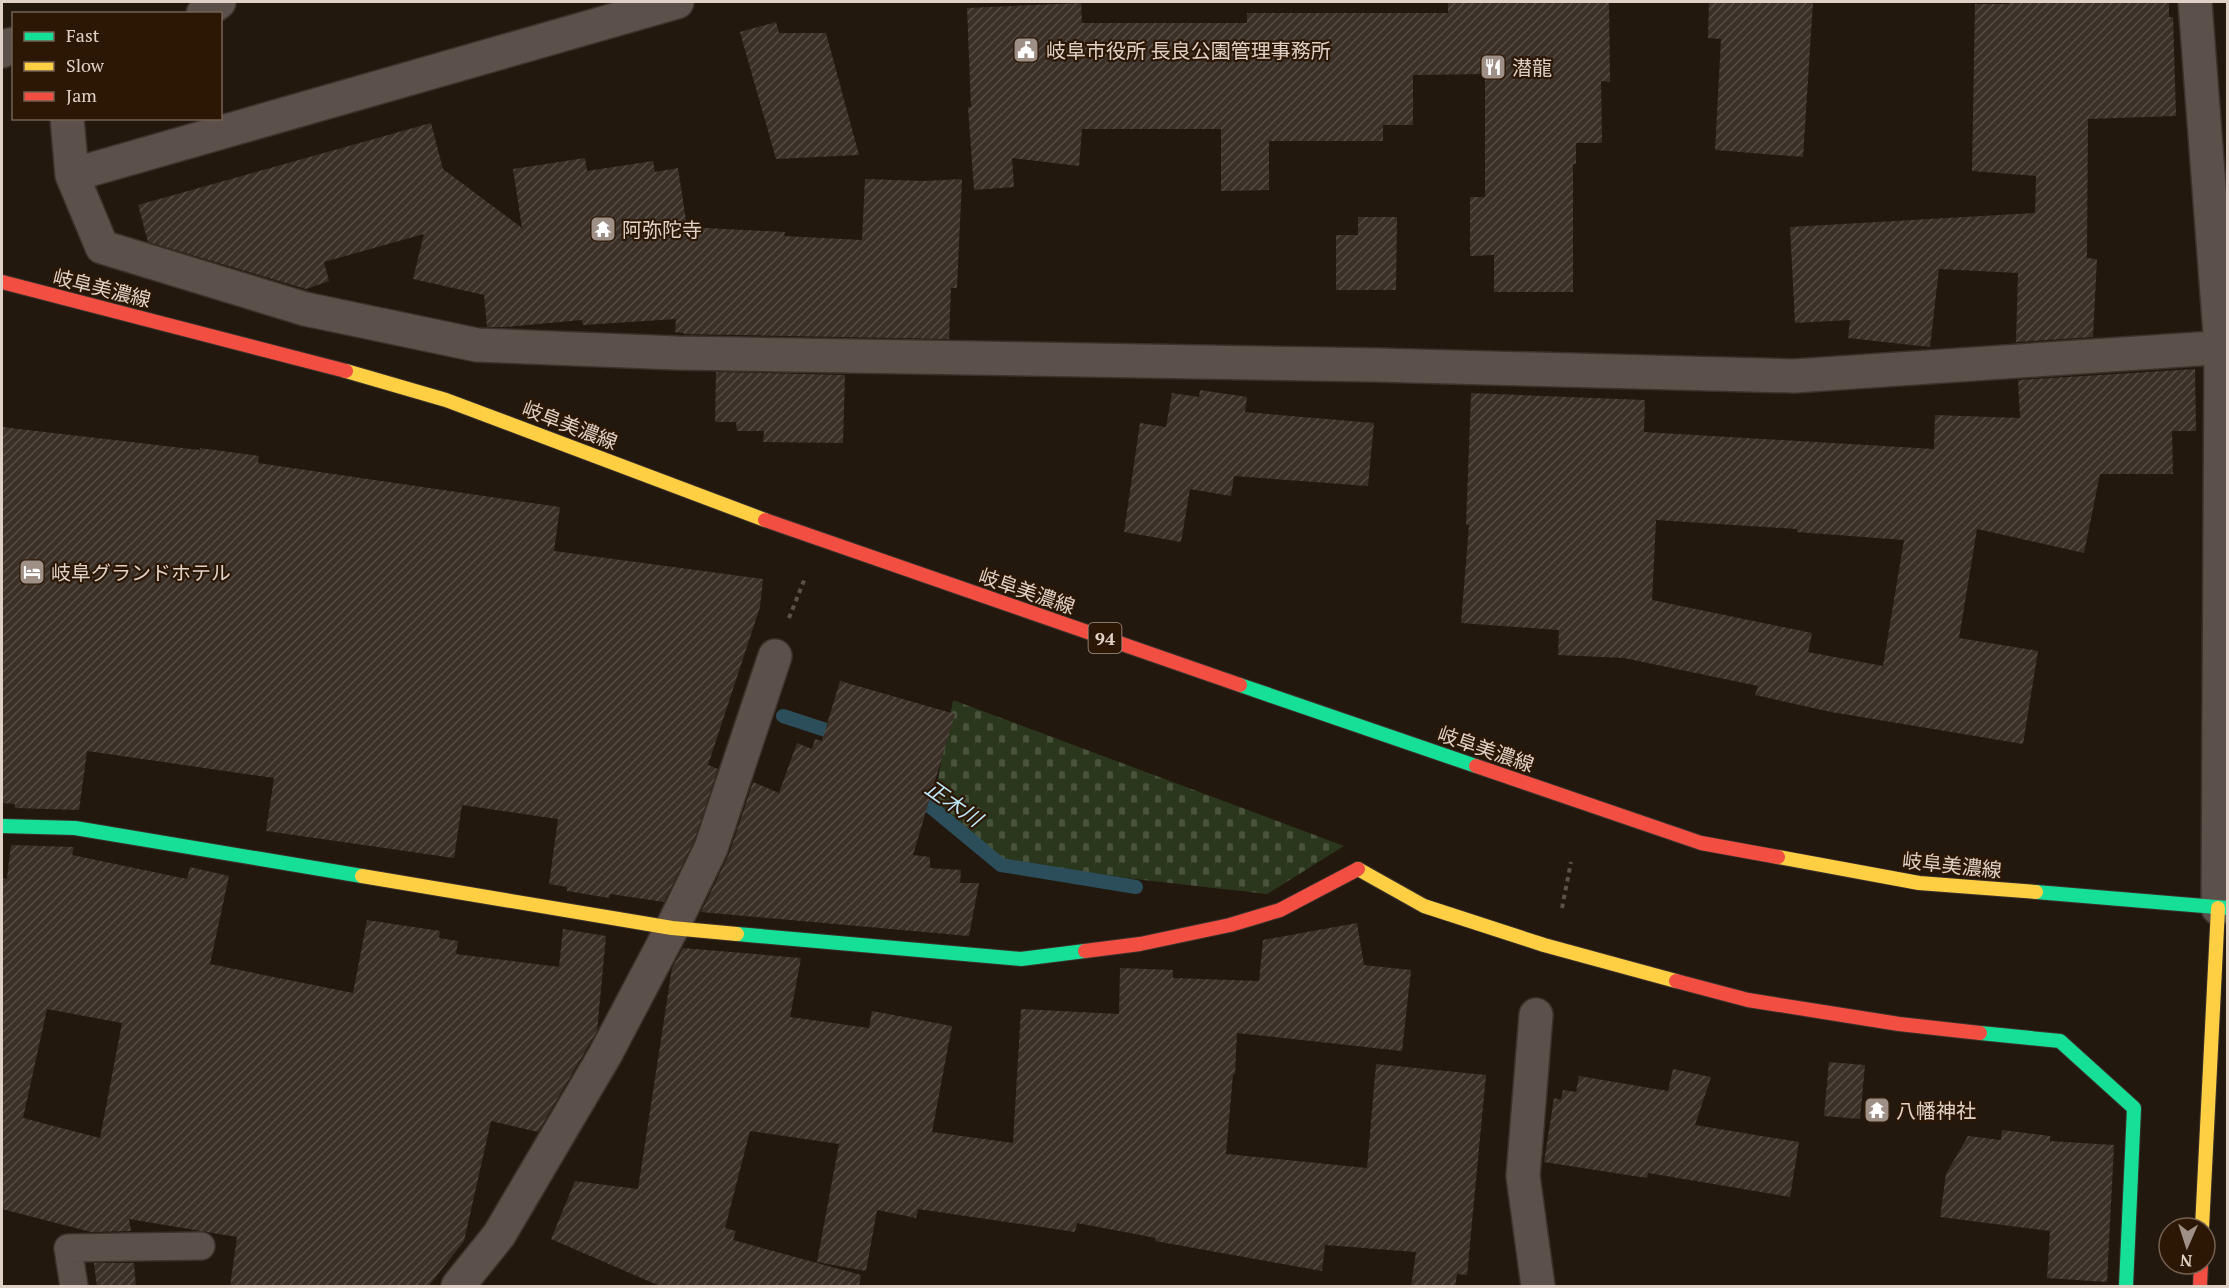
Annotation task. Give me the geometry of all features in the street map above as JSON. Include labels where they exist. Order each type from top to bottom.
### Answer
[{"type":"street","points":[[206,12],[219,2]]},
{"type":"street","points":[[72,175],[677,2]]},
{"type":"street","points":[[2195,2],[2224,347],[2223,908],[2211,1018],[2203,1216]]},
{"type":"street","points":[[67,120],[72,175],[102,247],[305,309],[477,345],[689,353],[1377,365],[1794,376],[2224,347]]},
{"type":"street","name":"岐阜美濃線","points":[[2,282],[284,354],[446,400],[819,540],[1701,843],[1920,883],[2223,908]]},
{"type":"street","points":[[458,1287],[499,1235],[605,1055],[672,928],[711,848],[775,656]]},
{"type":"street","points":[[2,826],[75,828],[672,928],[1021,959],[1140,944],[1230,925],[1280,910],[1357,869],[1424,906],[1544,945],[1748,1000],[1899,1024],[2060,1041],[2134,1107],[2126,1287]]},
{"type":"street","points":[[1536,1015],[1523,1176],[1538,1287]]},
{"type":"lane","points":[[74,1287],[68,1248],[201,1246]]},
{"type":"path","points":[[775,656],[819,540]]},
{"type":"green space","points":[[953,700],[1344,846],[1267,894],[1003,864],[933,805]]},
{"type":"building","points":[[1448,2],[1609,2],[1610,82],[1601,81],[1602,143],[1576,143],[1576,164],[1573,164],[1573,292],[1494,292],[1494,255],[1470,256],[1470,197],[1485,197],[1485,74],[1413,75],[1413,125],[1383,125],[1383,141],[1269,141],[1269,190],[1221,191],[1221,129],[1082,129],[1079,166],[1012,158],[1014,187],[974,190],[968,107],[971,107],[967,8],[1081,3],[1082,23],[1247,23],[1247,13],[1448,13]]},
{"type":"building","points":[[1709,2],[1813,2],[1803,157],[1715,150],[1721,39],[1708,38]]},
{"type":"building","points":[[2009,2],[2169,2],[2169,17],[2173,17],[2176,116],[2088,119],[2087,258],[2097,259],[2093,337],[2016,342],[2018,273],[1939,269],[1930,347],[1848,338],[1850,320],[1795,323],[1790,227],[2035,213],[2036,176],[1972,171],[1975,4],[2009,4]]},
{"type":"building","points":[[776,22],[779,33],[826,33],[859,155],[776,159],[740,32]]},
{"type":"building","points":[[431,123],[443,169],[522,228],[513,169],[585,158],[587,171],[653,161],[655,172],[678,168],[687,227],[785,232],[784,236],[862,240],[865,179],[924,181],[962,179],[957,288],[951,288],[949,339],[684,334],[675,332],[676,319],[583,325],[582,320],[487,327],[484,295],[413,279],[424,234],[324,262],[329,281],[306,289],[148,242],[138,205]]},
{"type":"building","points":[[1358,217],[1397,217],[1396,290],[1336,290],[1336,235],[1358,235]]},
{"type":"building","points":[[2195,369],[2196,431],[2172,431],[2173,474],[2100,474],[2084,553],[1977,529],[1959,638],[2038,651],[2023,744],[1831,712],[1755,695],[1758,686],[1624,658],[1558,655],[1559,630],[1461,623],[1469,525],[1466,525],[1471,393],[1645,400],[1644,432],[1934,449],[1935,415],[2020,418],[2018,380]],"holes":[[[1656,520],[1797,529],[1797,532],[1904,540],[1883,666],[1808,652],[1812,633],[1652,600]]]},
{"type":"building","points":[[716,372],[845,375],[843,443],[763,442],[764,431],[737,431],[736,422],[715,422]]},
{"type":"building","points":[[1200,390],[1247,397],[1245,412],[1374,423],[1368,486],[1234,476],[1231,496],[1190,489],[1181,542],[1124,532],[1140,423],[1166,427],[1172,393],[1199,397]]},
{"type":"building","points":[[2,427],[259,456],[258,463],[560,507],[554,551],[763,579],[760,607],[708,765],[718,769],[694,841],[664,902],[610,894],[609,898],[567,891],[567,887],[549,884],[558,819],[462,805],[454,858],[266,831],[274,778],[87,751],[79,810],[15,808],[15,804],[2,803]]},
{"type":"building","points":[[840,681],[955,714],[913,855],[930,857],[930,868],[961,870],[960,883],[979,883],[969,936],[701,912],[729,854],[753,782],[779,793],[797,743],[812,749],[815,739],[822,741]]},
{"type":"building","points":[[11,845],[74,847],[72,855],[187,879],[190,867],[229,876],[210,964],[353,993],[367,920],[440,931],[439,938],[458,941],[456,954],[559,967],[563,929],[606,936],[597,1031],[538,1132],[491,1121],[464,1241],[428,1287],[230,1287],[237,1237],[129,1219],[131,1231],[91,1232],[2,1209],[2,878],[7,879]],"holes":[[[47,1009],[122,1023],[100,1138],[23,1118]]]},
{"type":"building","points":[[1357,923],[1364,965],[1411,970],[1402,1051],[1237,1033],[1226,1154],[1367,1168],[1376,1064],[1486,1075],[1467,1275],[1457,1274],[1455,1287],[1411,1287],[1416,1252],[1325,1245],[1322,1271],[1155,1241],[1156,1238],[1077,1223],[1075,1232],[918,1209],[916,1218],[877,1210],[866,1271],[817,1262],[839,1144],[750,1131],[725,1228],[736,1231],[733,1240],[861,1275],[859,1287],[662,1287],[551,1239],[575,1181],[638,1189],[672,968],[683,948],[801,958],[790,1017],[869,1028],[872,1011],[952,1026],[932,1132],[1013,1143],[1021,1009],[1119,1014],[1120,968],[1173,970],[1173,978],[1259,981],[1263,940]]},
{"type":"building","points":[[1829,1062],[1865,1065],[1860,1119],[1824,1116]]},
{"type":"building","points":[[1673,1069],[1711,1077],[1695,1125],[1799,1142],[1790,1197],[1648,1173],[1647,1178],[1544,1162],[1554,1098],[1561,1100],[1563,1090],[1576,1092],[1579,1076],[1668,1091]]},
{"type":"building","points":[[2002,1130],[2050,1136],[2050,1141],[2114,1145],[2107,1282],[2047,1278],[2050,1231],[1940,1217],[1946,1174],[1968,1136],[2001,1140]]},
{"type":"building","points":[[94,1263],[134,1263],[136,1287],[97,1287]]},
{"type":"waterway","name":"正木川","points":[[783,716],[841,735]]},
{"type":"waterway","name":"正木川","points":[[913,798],[931,807],[1001,865],[1136,887]]},
{"type":"traffic: fast","points":[[1240,685],[1476,766]]},
{"type":"traffic: fast","points":[[2,826],[75,828],[362,876]]},
{"type":"traffic: fast","points":[[2036,892],[2228,908]]},
{"type":"traffic: fast","points":[[737,934],[1021,959],[1085,951]]},
{"type":"traffic: fast","points":[[1980,1033],[2060,1041],[2134,1108],[2126,1286]]},
{"type":"traffic: slow","points":[[346,371],[446,400],[765,520]]},
{"type":"traffic: slow","points":[[1778,857],[1919,883],[2036,892]]},
{"type":"traffic: slow","points":[[1358,869],[1424,906],[1544,945],[1676,981]]},
{"type":"traffic: slow","points":[[362,876],[672,928],[737,934]]},
{"type":"traffic: slow","points":[[2203,1216],[2218,908]]},
{"type":"traffic: jam","points":[[2,282],[346,371]]},
{"type":"traffic: jam","points":[[765,520],[1240,685]]},
{"type":"traffic: jam","points":[[1476,766],[1701,843],[1778,857]]},
{"type":"traffic: jam","points":[[1085,951],[1140,944],[1230,925],[1280,910],[1358,869]]},
{"type":"traffic: jam","points":[[1676,981],[1748,1000],[1899,1024],[1980,1033]]},
{"type":"traffic: jam","points":[[2200,1276],[2200,1286]]},
{"type":"place","name":"岐阜市役所 長良公園管理事務所","points":[[1026,50]]},
{"type":"place","name":"潜龍","points":[[1493,67]]},
{"type":"place","name":"阿弥陀寺","points":[[603,229]]},
{"type":"place","name":"岐阜グランドホテル","points":[[32,572]]},
{"type":"place","name":"八幡神社","points":[[1877,1110]]}]
